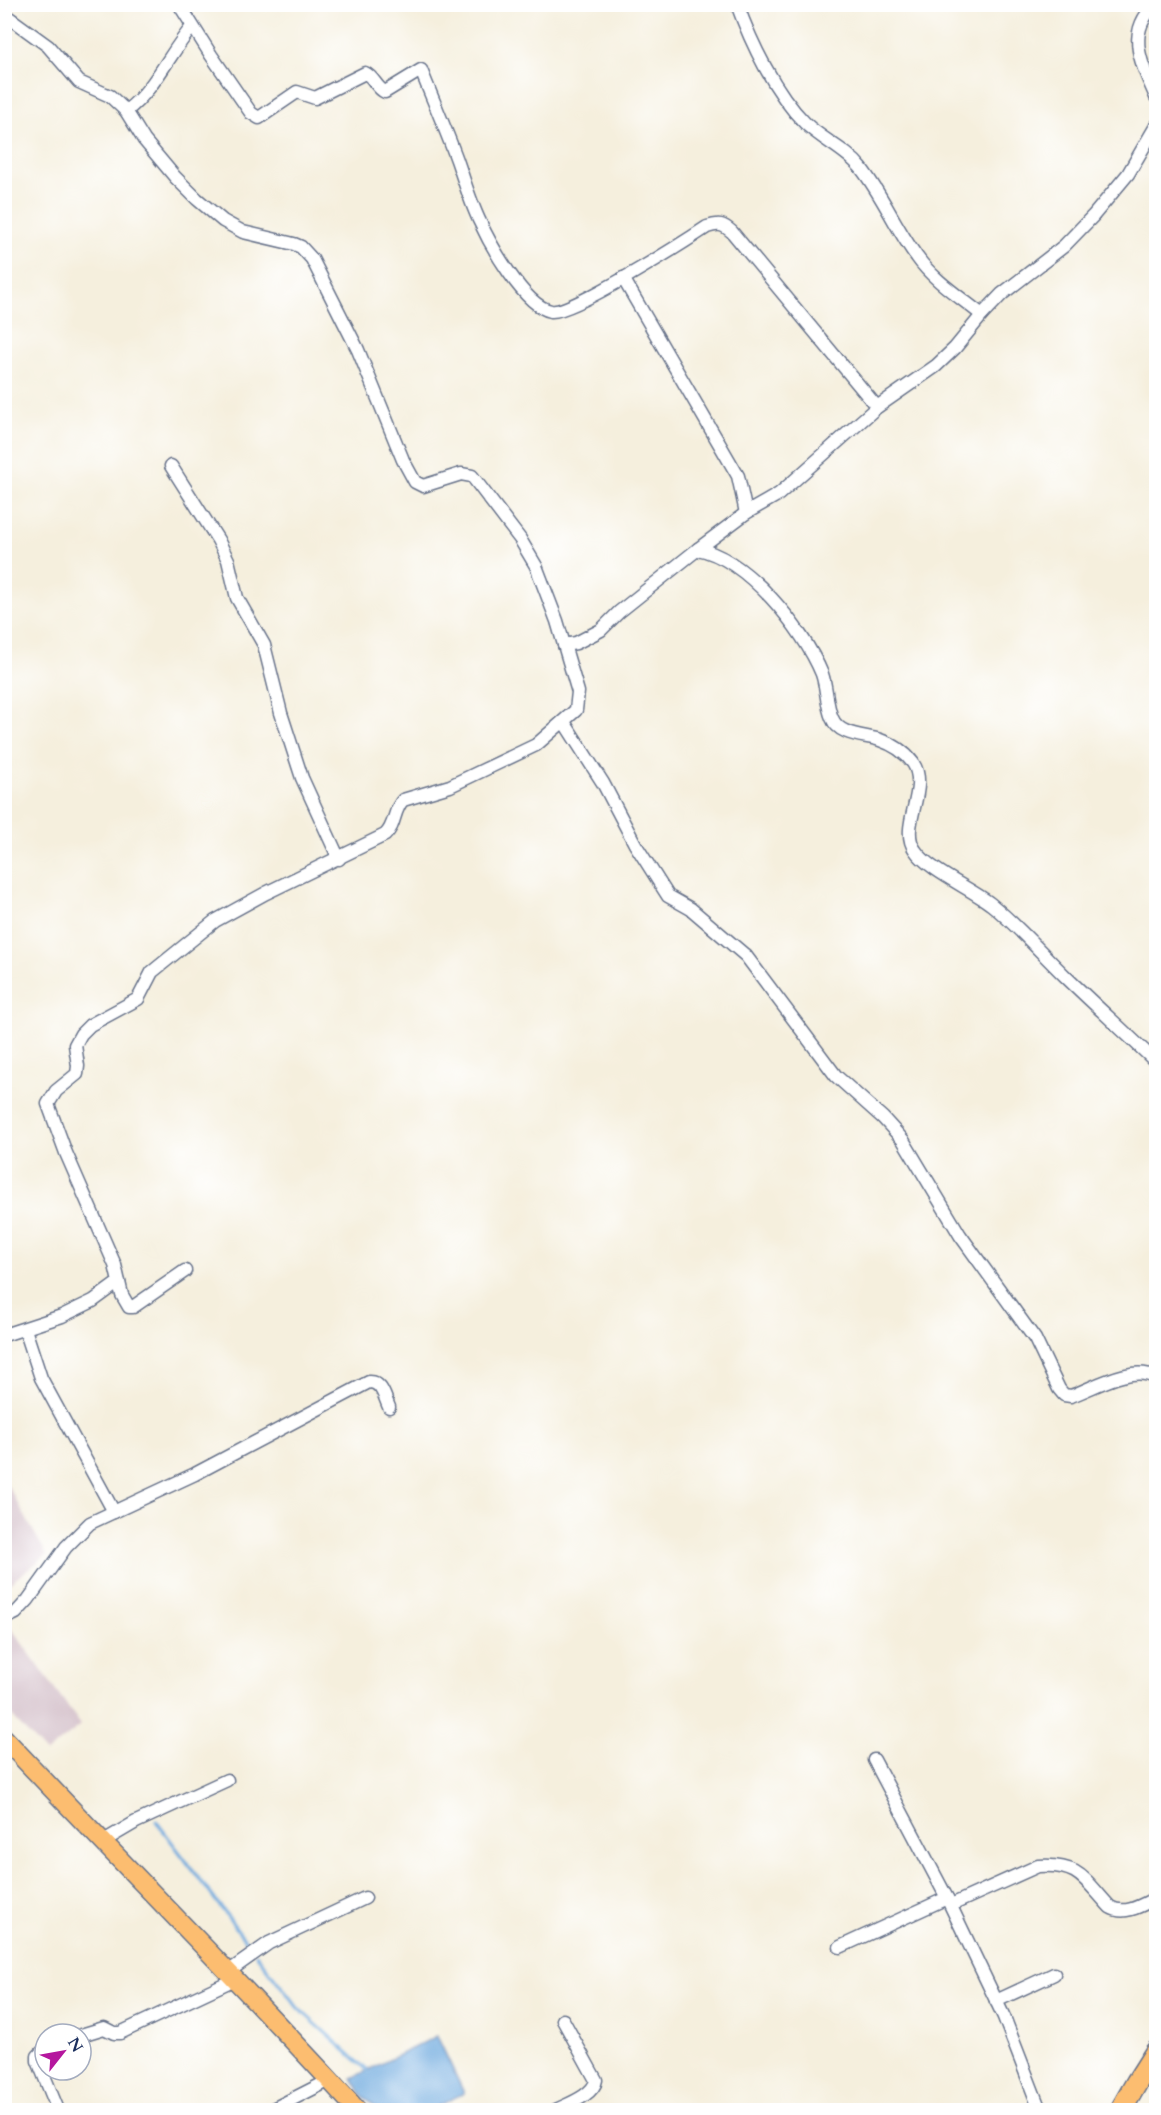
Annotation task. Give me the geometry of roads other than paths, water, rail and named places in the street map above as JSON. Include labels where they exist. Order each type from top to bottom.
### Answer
[{"type":"highway","points":[[1121,2110],[1156,2052]]},
{"type":"main road","points":[[4,1738],[357,2110]]},
{"type":"street","points":[[179,4],[192,27],[251,112],[259,118],[297,92],[315,98],[365,73],[385,92],[421,70],[479,220],[502,261],[527,295],[540,307],[552,312],[564,310],[623,278],[707,227],[724,224],[877,407]]},
{"type":"street","points":[[737,4],[749,38],[786,100],[803,121],[824,140],[845,152],[860,167],[880,195],[918,259],[930,272],[982,315]]},
{"type":"street","points":[[1156,4],[1141,22],[1137,45],[1156,97]]},
{"type":"street","points":[[4,14],[48,46],[79,82],[110,96],[126,111],[144,140],[169,169],[197,199],[223,221],[243,232],[294,244],[307,252],[358,350],[403,460],[415,482],[423,486],[461,474],[468,474],[476,479],[536,566],[548,594],[578,692],[576,710],[536,745],[450,786],[403,800],[388,832],[339,859],[266,892],[214,921],[152,972],[138,999],[90,1025],[77,1039],[75,1045],[77,1074],[56,1091],[48,1104],[66,1153],[115,1265],[126,1303],[129,1307],[133,1307],[185,1271]]},
{"type":"street","points":[[126,111],[152,85],[176,46],[192,27]]},
{"type":"street","points":[[564,645],[576,644],[601,630],[619,612],[698,549],[746,513],[779,494],[877,407],[936,366],[956,348],[1002,294],[1064,246],[1093,216],[1128,174],[1156,126]]},
{"type":"street","points":[[623,278],[738,476],[746,513]]},
{"type":"street","points":[[171,466],[218,540],[228,560],[237,598],[264,645],[281,713],[302,778],[339,859]]},
{"type":"street","points":[[698,549],[712,552],[733,565],[757,583],[779,606],[822,674],[832,718],[837,725],[847,732],[891,745],[904,753],[914,765],[919,781],[909,838],[914,850],[924,860],[992,905],[1156,1062]]},
{"type":"street","points":[[564,722],[603,783],[635,844],[668,896],[691,909],[746,956],[836,1076],[883,1118],[903,1140],[960,1234],[1035,1339],[1064,1395],[1071,1396],[1128,1374],[1146,1373],[1156,1378]]},
{"type":"street","points":[[4,1335],[62,1316],[93,1300],[119,1282]]},
{"type":"street","points":[[25,1329],[41,1378],[114,1512]]},
{"type":"street","points":[[4,1619],[16,1613],[66,1547],[90,1523],[195,1474],[369,1382],[373,1381],[380,1385],[389,1407]]},
{"type":"street","points":[[874,1760],[949,1901],[996,2001],[1040,2110]]},
{"type":"street","points":[[102,1842],[135,1822],[227,1780]]},
{"type":"street","points":[[840,1947],[1038,1866],[1063,1866],[1078,1873],[1110,1907],[1117,1911],[1123,1912],[1156,1898]]},
{"type":"street","points":[[93,2031],[104,2028],[114,2034],[120,2033],[231,1975],[269,1942],[365,1898]]},
{"type":"street","points":[[996,2001],[1054,1974]]},
{"type":"street","points":[[556,2110],[591,2091],[597,2080],[563,2020]]},
{"type":"street","points":[[271,2110],[330,2080]]},
{"type":"street","points":[[47,2082],[58,2110]]},
{"type":"water","points":[[437,2036],[464,2093],[430,2110],[378,2110],[362,2095],[352,2078]]},
{"type":"waterway","points":[[156,1821],[252,1949]]},
{"type":"waterway","points":[[256,1954],[298,2008],[367,2070]]}]
